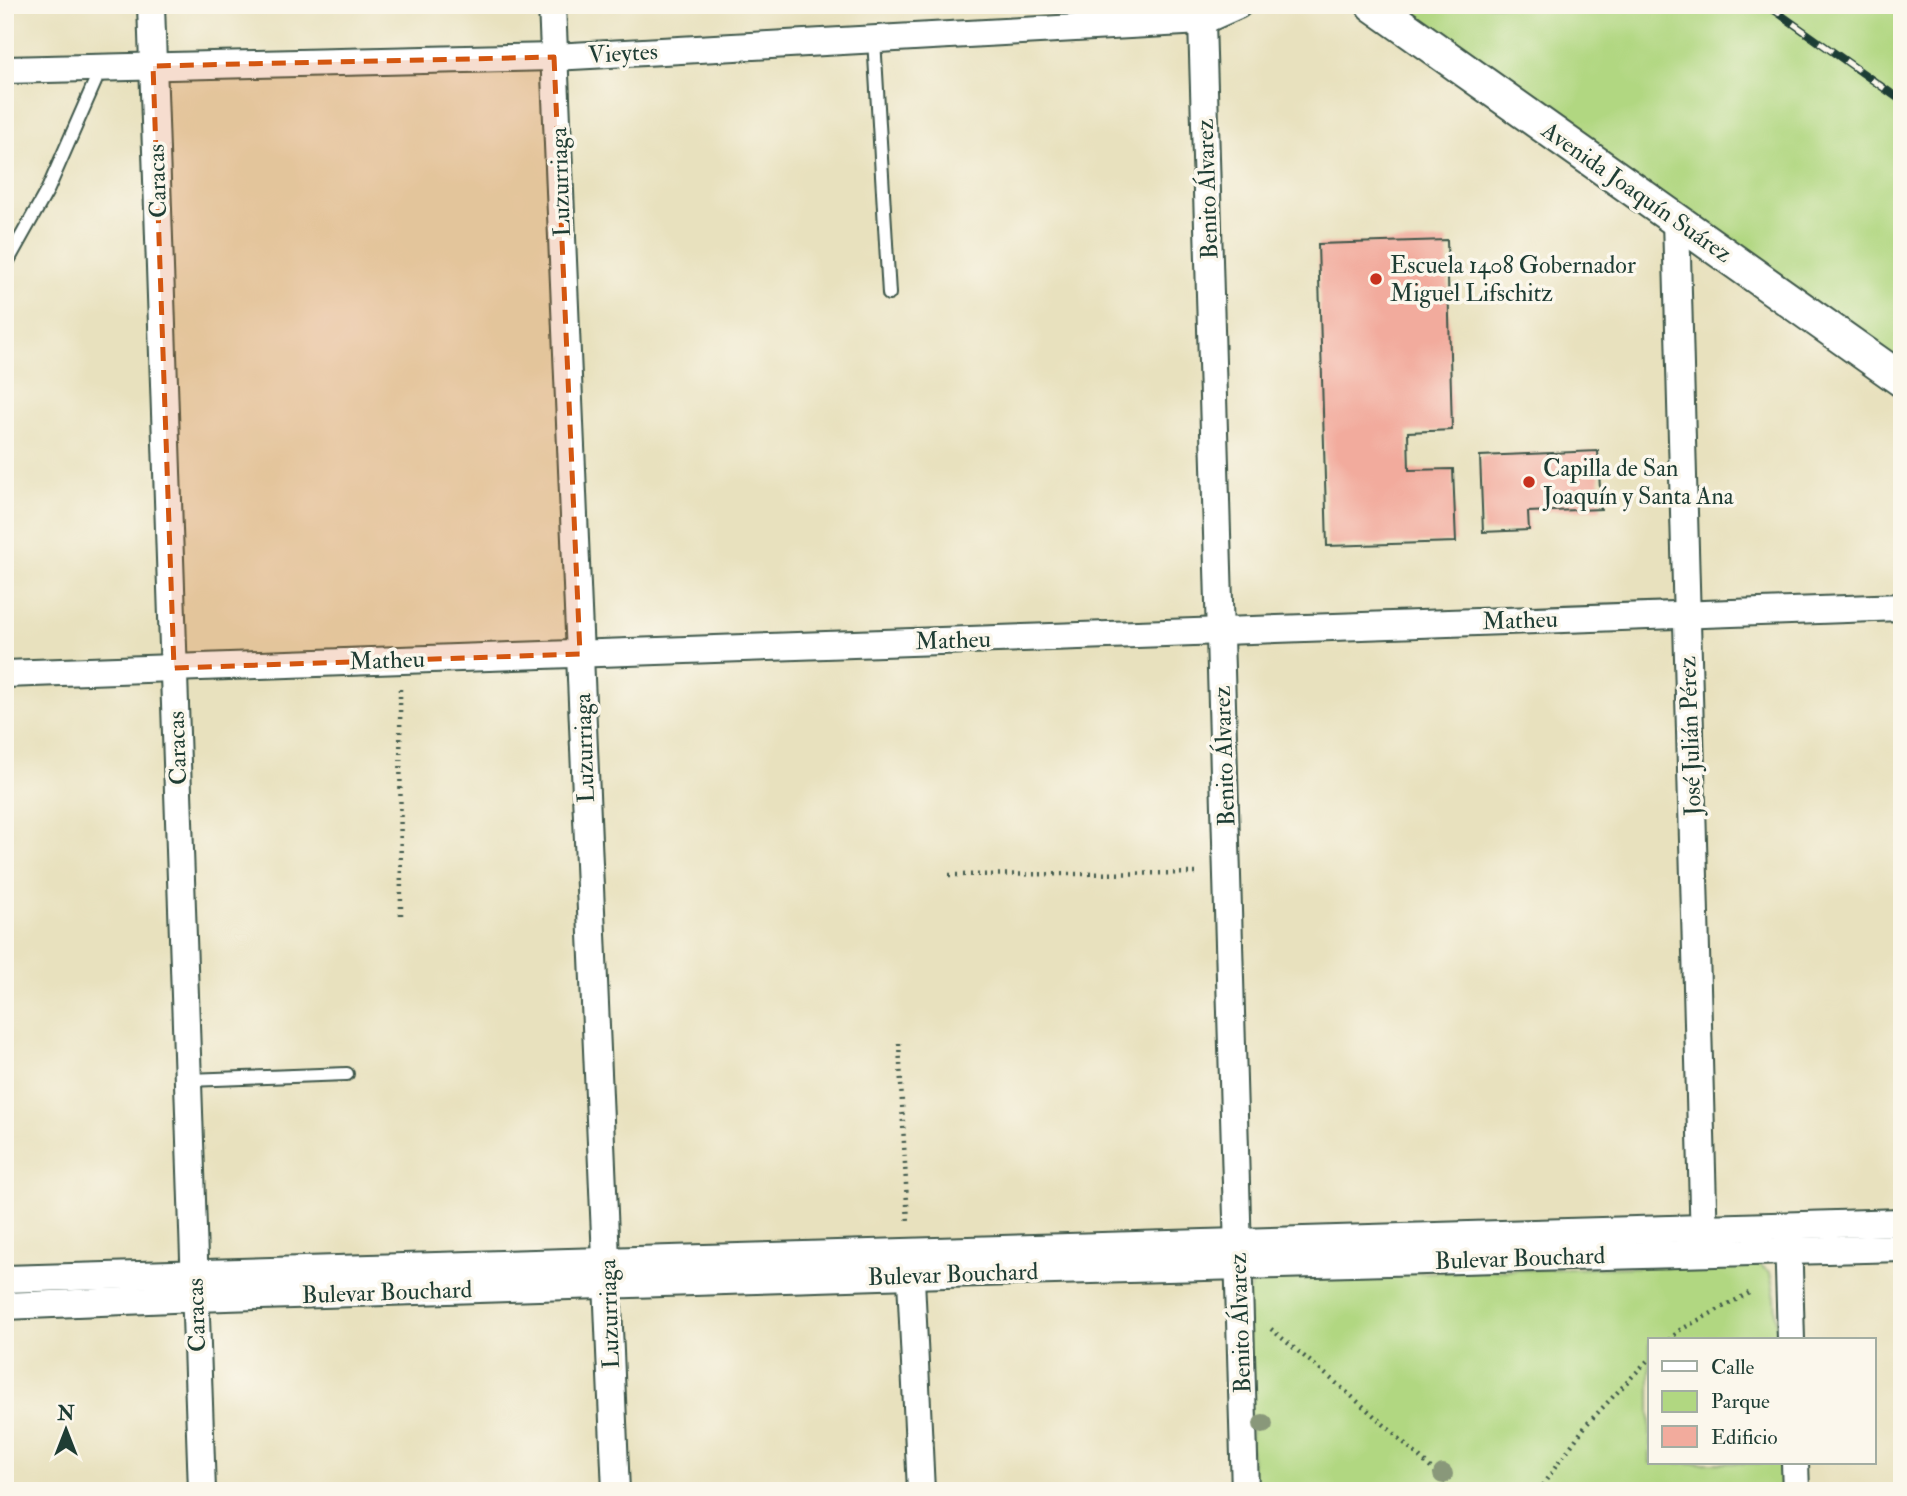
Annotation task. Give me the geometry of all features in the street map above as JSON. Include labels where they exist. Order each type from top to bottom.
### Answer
[{"type":"street","name":"Caracas","points":[[150,5],[202,1491]]},
{"type":"street","name":"Luzurriaga","points":[[552,5],[616,1491]]},
{"type":"street","name":"Vieytes","points":[[5,70],[554,57],[1202,21],[1238,5]]},
{"type":"street","name":"Avenida Joaquín Suárez","points":[[1373,5],[1902,380]]},
{"type":"street","name":"Benito Álvarez","points":[[1202,21],[1245,1491]]},
{"type":"street","name":"José Julián Pérez","points":[[1676,220],[1704,1240]]},
{"type":"street","name":"Matheu","points":[[5,674],[1902,607]]},
{"type":"street","name":"Bulevar Bouchard","points":[[1788,1238],[1902,1222]]},
{"type":"street","name":"Bulevar Bouchard","points":[[5,1279],[195,1286],[1788,1238],[1902,1248]]},
{"type":"street","points":[[1788,1238],[1791,1338]]},
{"type":"street","points":[[910,1263],[921,1491]]},
{"type":"street","name":"Bulevar Bouchard","points":[[5,1306],[195,1286]]},
{"type":"street","points":[[1795,1464],[1796,1491]]},
{"type":"lane","points":[[874,39],[889,294]]},
{"type":"lane","points":[[5,266],[48,188],[101,67]]},
{"type":"lane","points":[[188,1080],[347,1074]]},
{"type":"path","points":[[399,660],[401,919]]},
{"type":"path","points":[[949,875],[1227,873]]},
{"type":"path","points":[[899,1043],[910,1263]]},
{"type":"path","points":[[1671,1338],[1681,1329],[1749,1293]]},
{"type":"path","points":[[1264,1323],[1343,1388],[1422,1458],[1454,1491]]},
{"type":"path","points":[[1538,1491],[1587,1424],[1648,1360]]},
{"type":"highlighted area","points":[[554,57],[580,654],[174,668],[153,66]]},
{"type":"green space","points":[[1373,5],[1902,5],[1902,380]]},
{"type":"green space","points":[[1759,1264],[1770,1273],[1775,1297],[1777,1338],[1648,1338],[1648,1464],[1780,1464],[1781,1491],[1252,1491],[1247,1294],[1254,1282],[1275,1276]]},
{"type":"building","points":[[1447,240],[1452,430],[1408,432],[1409,470],[1453,469],[1456,542],[1327,546],[1318,244]]},
{"type":"building","points":[[1598,451],[1601,509],[1528,512],[1529,530],[1483,532],[1480,456]]},
{"type":"railway","points":[[1767,5],[1902,101]]},
{"type":"place","name":"Escuela 1408 Gobernador Miguel Lifschitz","points":[[1376,279]]},
{"type":"place","name":"Capilla de San Joaquín y Santa Ana","points":[[1529,482]]}]
